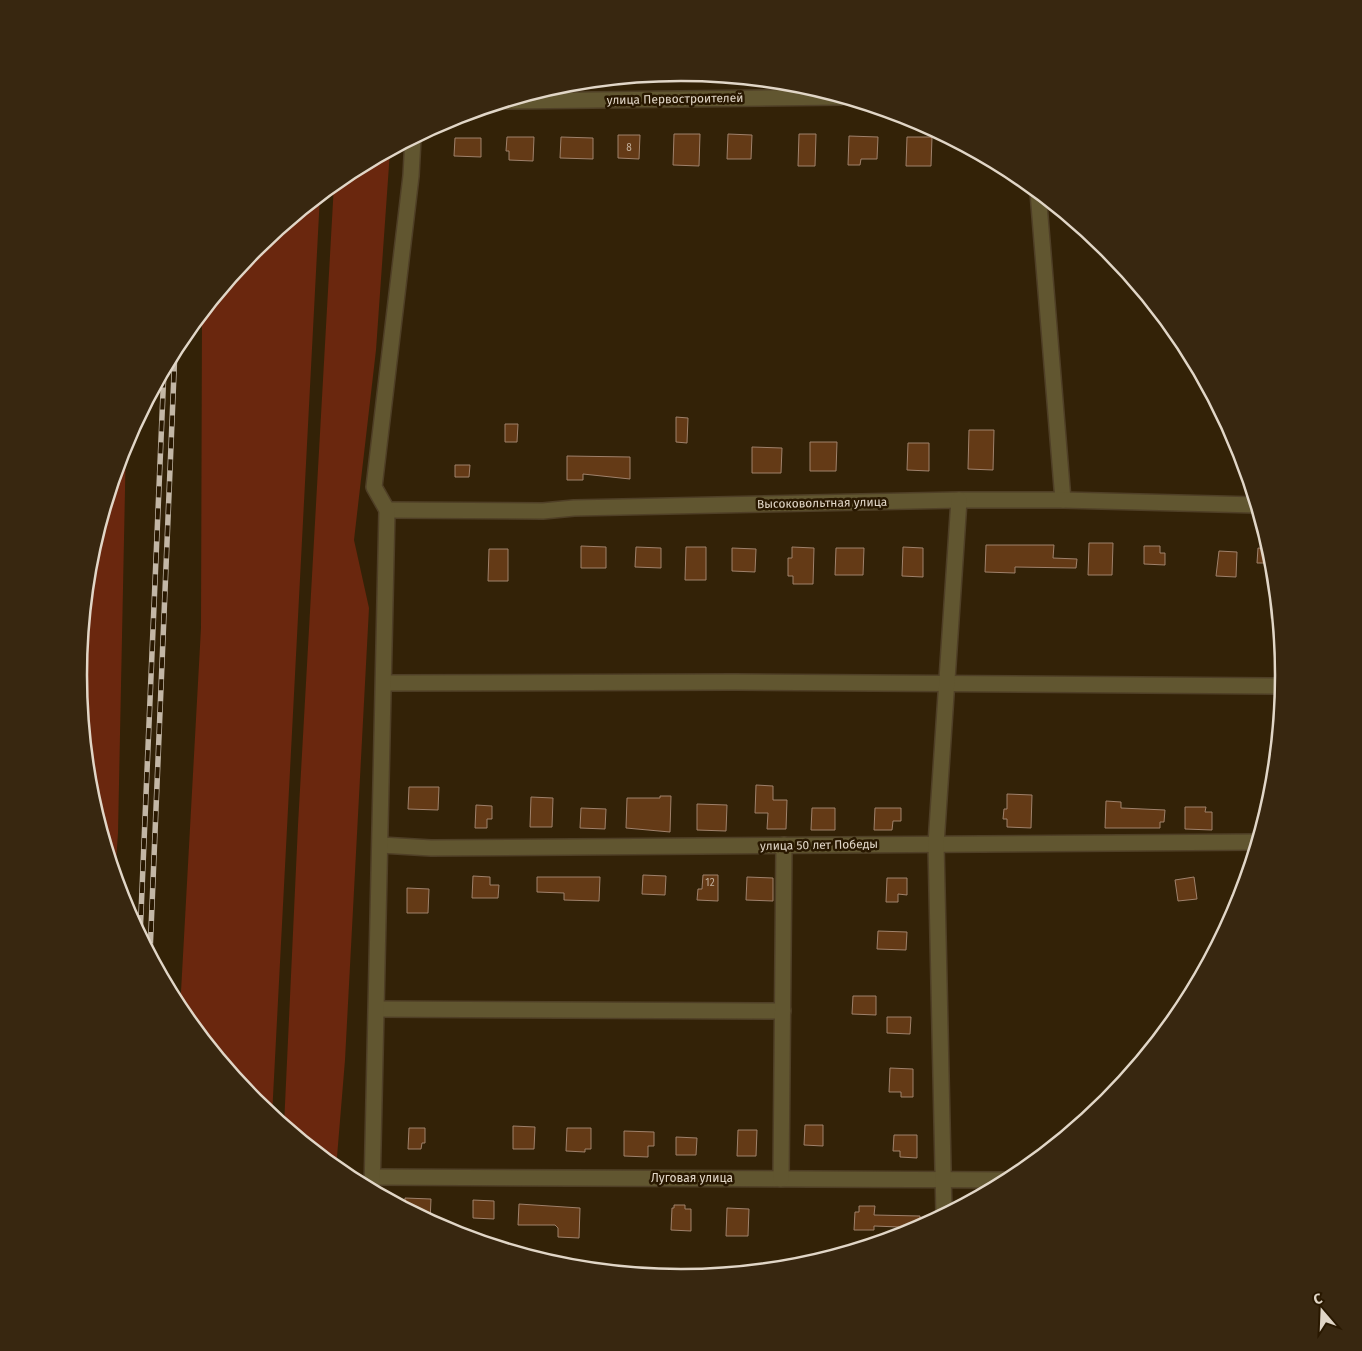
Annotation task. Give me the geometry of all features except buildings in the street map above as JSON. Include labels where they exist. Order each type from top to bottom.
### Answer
[{"type":"street","name":"улица Первостроителей","points":[[528,101],[817,97]]},
{"type":"street","points":[[372,1183],[388,510],[374,487],[411,176],[413,146]]},
{"type":"street","points":[[1039,201],[1063,500]]},
{"type":"street","points":[[944,1208],[936,844],[959,500]]},
{"type":"street","name":"Высоковольтная улица","points":[[388,510],[543,511],[574,508],[959,500],[1063,500],[1250,505]]},
{"type":"street","points":[[384,683],[1275,686]]},
{"type":"street","name":"улица 50 лет Победы","points":[[381,845],[431,848],[1251,842]]},
{"type":"street","points":[[781,1179],[784,845]]},
{"type":"street","points":[[377,1009],[783,1011]]},
{"type":"street","name":"Луговая улица","points":[[374,1184],[781,1179],[994,1180]]},
{"type":"shaded area","points":[[390,158],[376,350],[354,540],[369,608],[345,1060],[337,1160],[284,1118],[298,825],[333,194]]},
{"type":"shaded area","points":[[320,204],[272,1107],[234,1067],[181,996],[201,628],[202,325],[234,284],[261,255]]},
{"type":"shaded area","points":[[126,465],[116,861],[98,791],[92,753],[87,676],[88,637],[98,560],[107,522]]},
{"type":"railway","points":[[150,943],[174,365]]},
{"type":"railway","points":[[141,922],[163,383]]}]
